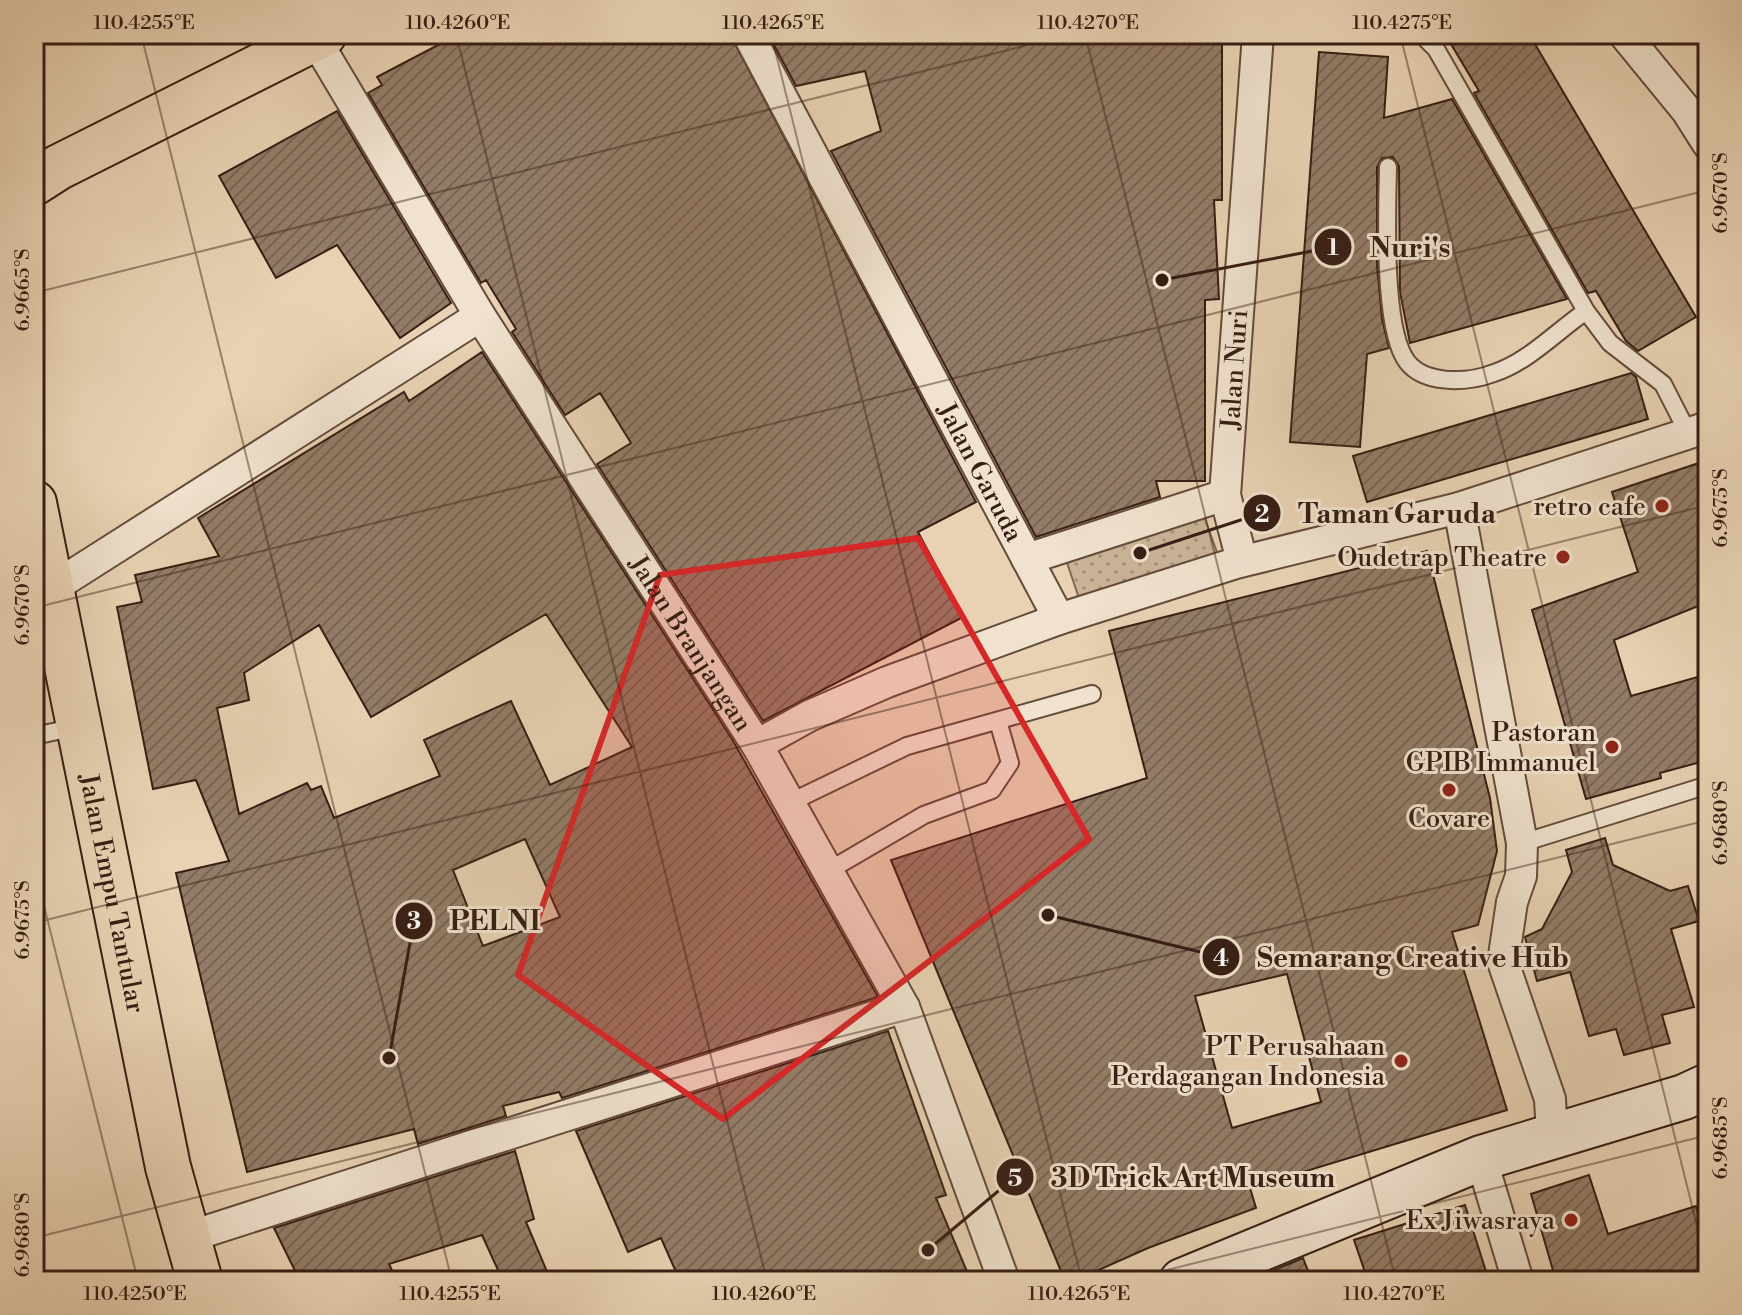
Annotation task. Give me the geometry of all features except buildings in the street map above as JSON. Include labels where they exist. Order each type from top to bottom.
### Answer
[{"type":"main road","points":[[34,183],[59,167],[320,36]]},
{"type":"main road","name":"Jalan Empu Tantular","points":[[34,503],[77,727],[185,1238],[200,1281]]},
{"type":"main road","points":[[1182,1281],[1481,1158],[1552,1134],[1684,1097],[1708,1086]]},
{"type":"street","name":"Jalan Garuda","points":[[748,34],[1059,619]]},
{"type":"street","name":"Jalan Nuri","points":[[1242,561],[1225,495],[1258,34]]},
{"type":"street","points":[[1624,34],[1687,111],[1708,144]]},
{"type":"street","name":"Jalan Branjangan","points":[[320,36],[480,316],[757,745],[904,1007],[1004,1281]]},
{"type":"street","points":[[49,590],[480,316]]},
{"type":"street","points":[[757,745],[809,716],[887,682],[1059,619],[1242,561],[1459,508],[1698,430]]},
{"type":"street","points":[[1027,559],[1225,495]]},
{"type":"street","points":[[1459,508],[1522,843],[1521,876],[1512,902],[1503,962],[1550,1099],[1552,1134]]},
{"type":"street","points":[[185,1238],[904,1007]]},
{"type":"street","points":[[1481,1158],[1518,1281]]},
{"type":"lane","points":[[1421,34],[1436,49],[1586,311],[1610,343],[1663,384],[1698,430]]},
{"type":"lane","points":[[1388,167],[1386,249],[1395,320],[1404,358],[1421,375],[1454,380],[1494,373],[1523,358],[1586,311]]},
{"type":"lane","points":[[789,803],[907,746],[1092,694]]},
{"type":"lane","points":[[828,871],[924,815],[992,790],[1010,763],[998,721]]},
{"type":"lane","points":[[34,736],[77,727]]},
{"type":"lane","points":[[1522,843],[1708,785]]},
{"type":"highlighted area","points":[[918,538],[1089,839],[723,1119],[518,975],[660,575]]},
{"type":"shaded area","points":[[1199,503],[1218,555],[1081,604],[1063,551]]},
{"type":"place","name":"Nuri's","points":[[1162,280]]},
{"type":"place","name":"retro cafe","points":[[1662,506]]},
{"type":"place","name":"Taman Garuda","points":[[1140,553]]},
{"type":"place","name":"Oudetrap Theatre","points":[[1563,557]]},
{"type":"place","name":"Pastoran GPIB Immanuel","points":[[1612,747]]},
{"type":"place","name":"Covare","points":[[1449,790]]},
{"type":"place","name":"Semarang Creative Hub","points":[[1048,915]]},
{"type":"place","name":"PELNI","points":[[389,1058]]},
{"type":"place","name":"PT Perusahaan Perdagangan Indonesia","points":[[1401,1061]]},
{"type":"place","name":"Ex Jiwasraya","points":[[1571,1220]]},
{"type":"place","name":"3D Trick Art Museum","points":[[928,1250]]}]
